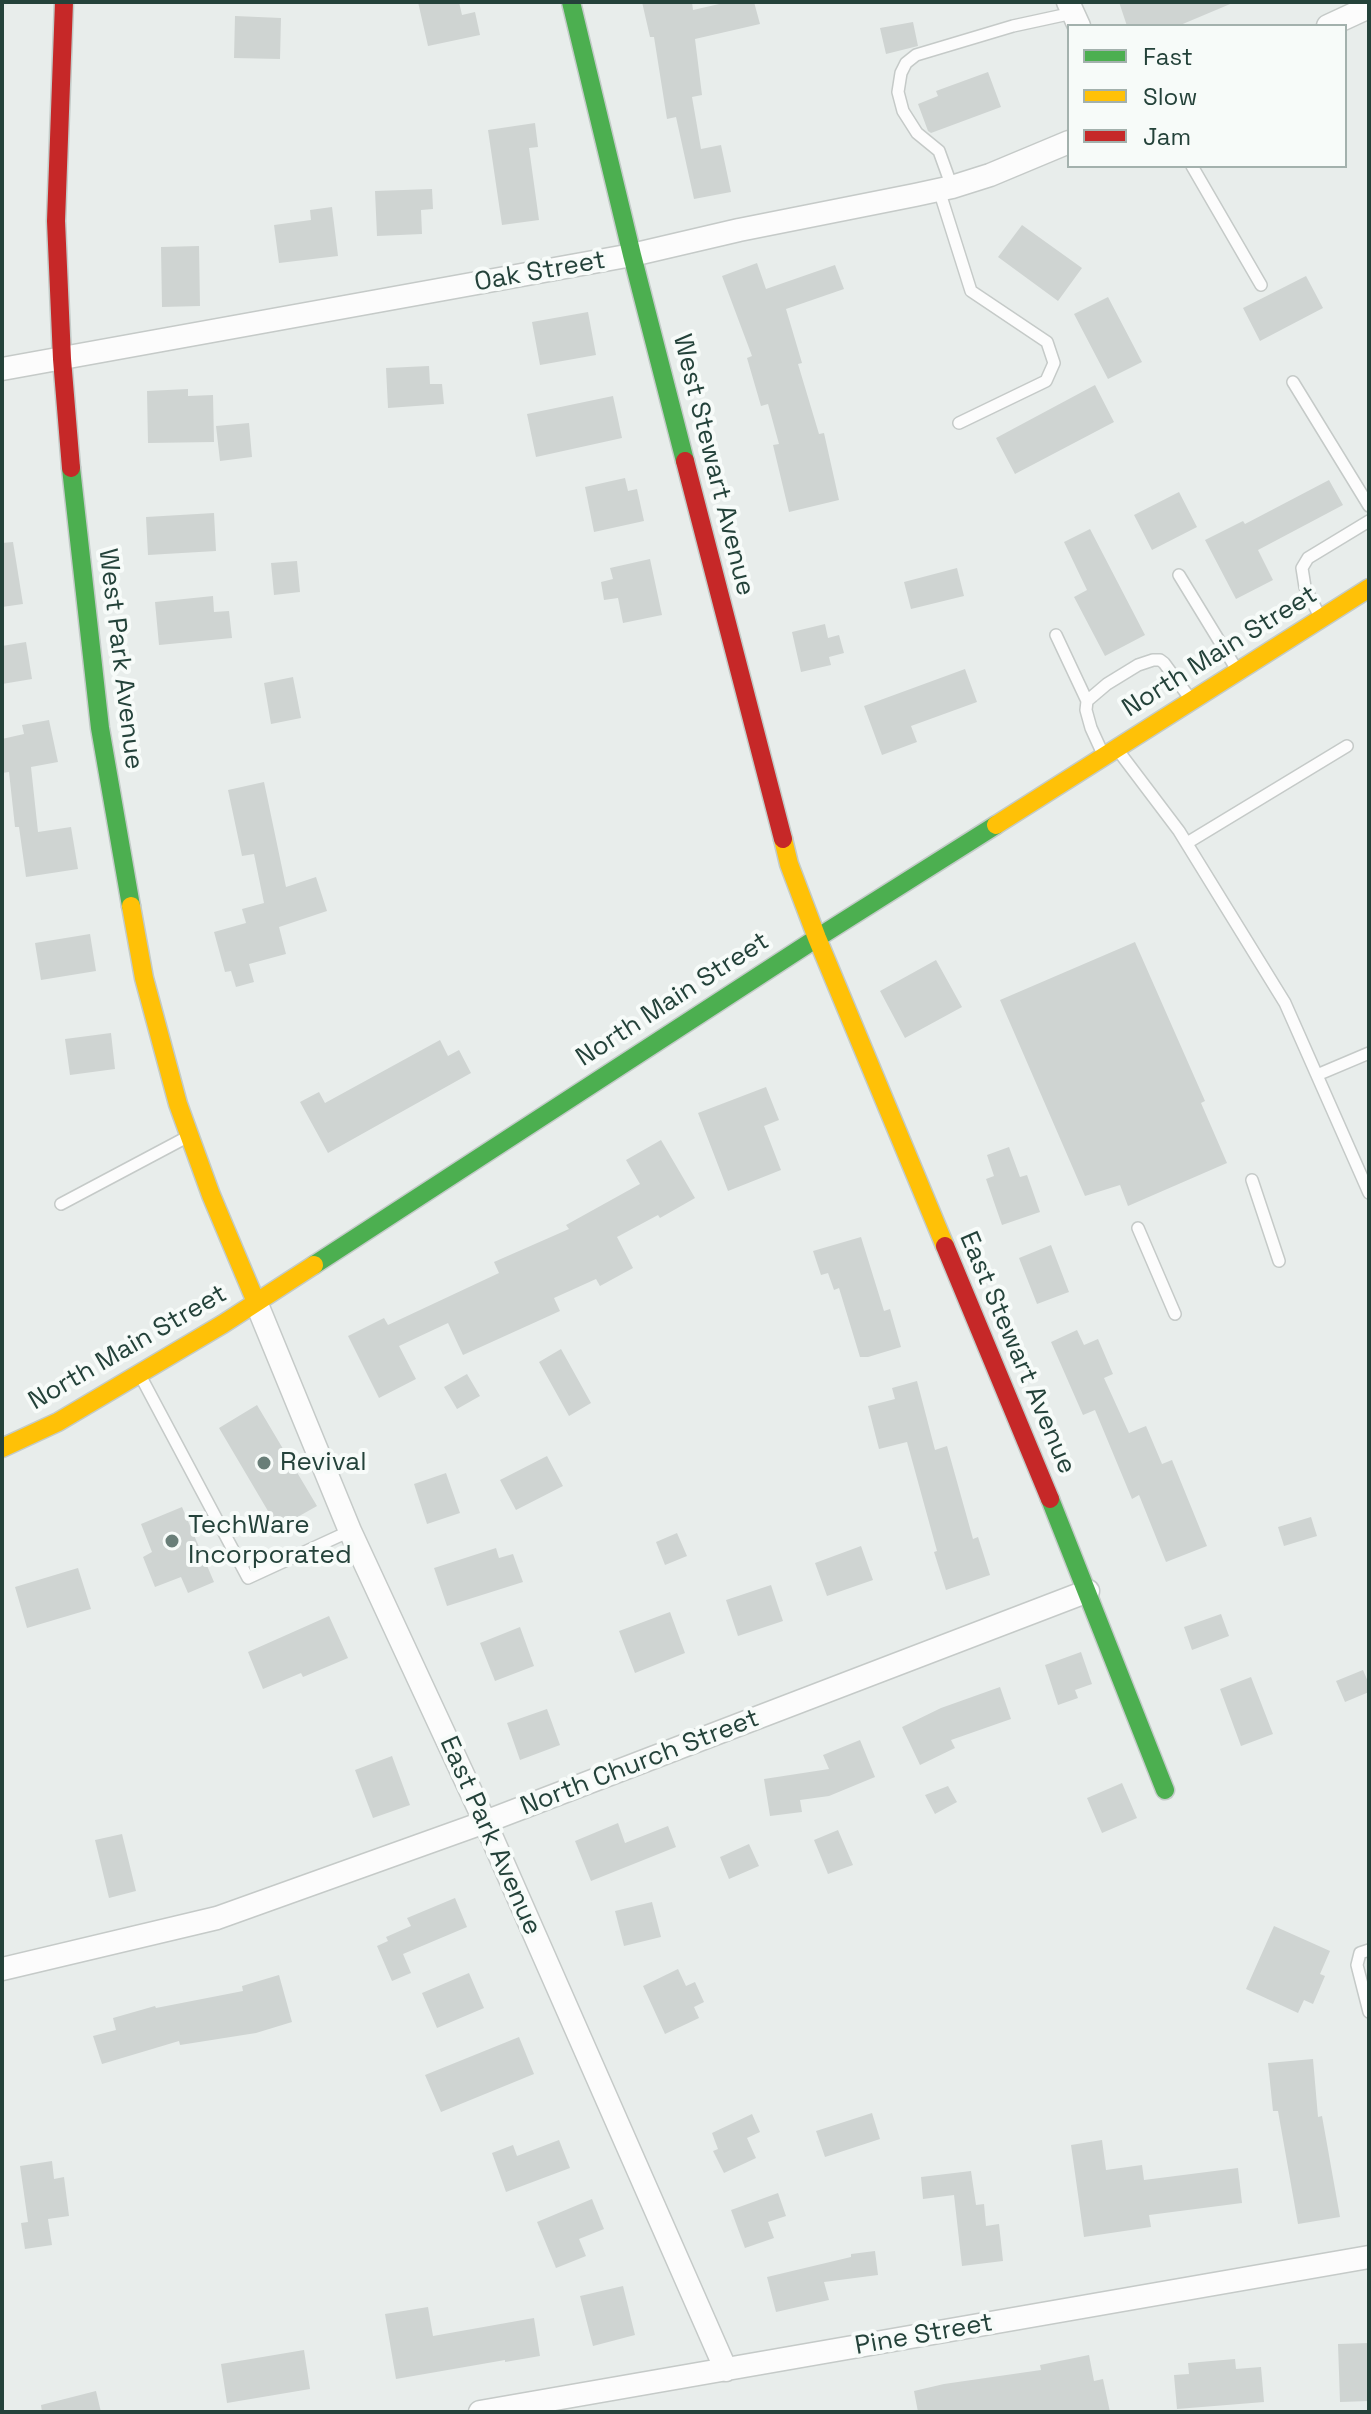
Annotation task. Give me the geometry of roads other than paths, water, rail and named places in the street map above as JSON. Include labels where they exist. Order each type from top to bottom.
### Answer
[{"type":"main road","name":"West Park Avenue","points":[[64,2],[56,221],[62,359],[70,461],[100,728],[144,978],[178,1104],[256,1302]]},
{"type":"main road","name":"West Stewart Avenue","points":[[571,2],[632,255],[789,864],[817,938]]},
{"type":"main road","name":"North Main Street","points":[[2,1448],[58,1422],[256,1302],[817,938],[1369,588]]},
{"type":"main road","name":"East Stewart Avenue","points":[[817,938],[1088,1591],[1165,1790]]},
{"type":"street","points":[[1332,24],[1369,7]]},
{"type":"street","name":"Oak Street","points":[[2,369],[632,255],[946,188],[990,175],[1067,143]]},
{"type":"street","name":"East Park Avenue","points":[[256,1302],[350,1531],[485,1822],[726,2370]]},
{"type":"street","name":"North Church Street","points":[[2,1969],[217,1918],[485,1822],[1088,1591]]},
{"type":"street","name":"Pine Street","points":[[480,2412],[1369,2257]]},
{"type":"lane","points":[[959,423],[1046,381],[1054,363],[1047,342],[971,291],[939,151],[917,133],[903,111],[898,92],[901,73],[906,63],[916,55],[1013,26],[1073,14]]},
{"type":"lane","points":[[1193,168],[1261,285]]},
{"type":"lane","points":[[1293,382],[1369,506]]},
{"type":"lane","points":[[1321,619],[1305,587],[1302,568],[1308,558],[1369,521]]},
{"type":"lane","points":[[1179,575],[1238,672]]},
{"type":"lane","points":[[1056,635],[1087,701],[1091,728],[1187,843],[1285,1003],[1369,1193]]},
{"type":"lane","points":[[1087,701],[1107,684],[1138,665],[1153,660],[1164,663],[1191,701]]},
{"type":"lane","points":[[1187,843],[1347,746]]},
{"type":"lane","points":[[1317,1075],[1369,1053]]},
{"type":"lane","points":[[61,1204],[189,1136]]},
{"type":"lane","points":[[1252,1180],[1279,1261]]},
{"type":"lane","points":[[1138,1228],[1175,1314]]},
{"type":"lane","points":[[139,1373],[248,1578],[350,1531]]},
{"type":"lane","points":[[1369,1950],[1360,1953],[1357,1965],[1369,2012]]},
{"type":"place","name":"Revival","points":[[264,1463]]},
{"type":"place","name":"TechWare Incorporated","points":[[172,1541]]}]
